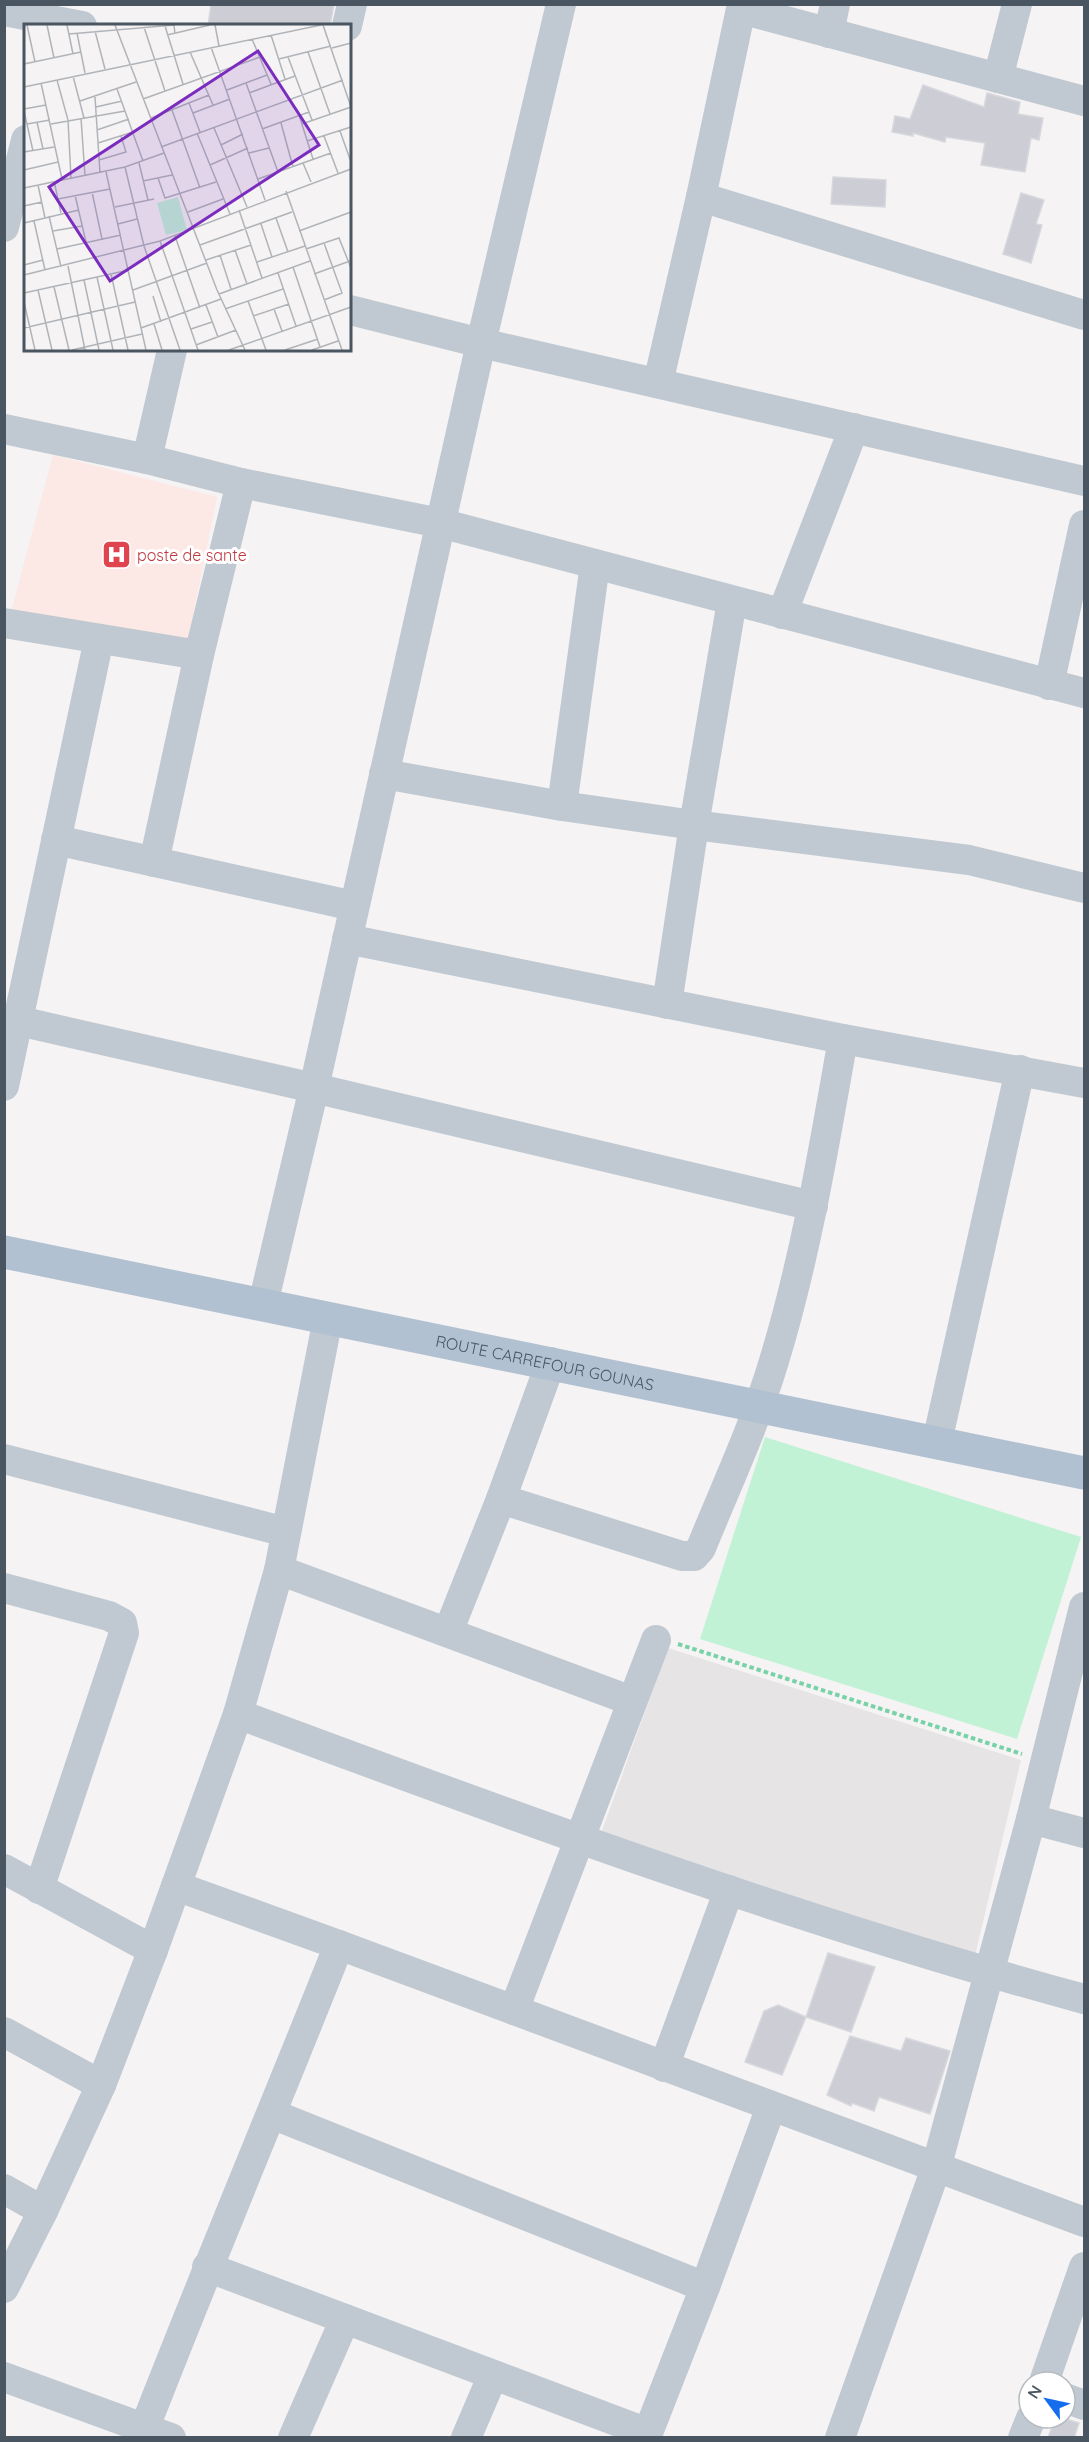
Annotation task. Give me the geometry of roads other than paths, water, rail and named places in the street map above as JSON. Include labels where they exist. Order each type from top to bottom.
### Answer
[{"type":"main road","name":"ROUTE CARREFOUR GOUNAS","points":[[4,1252],[551,1362],[1084,1473]]},
{"type":"street","points":[[347,24],[352,4]]},
{"type":"street","points":[[262,1304],[314,1088],[481,343],[561,4]]},
{"type":"street","points":[[998,78],[1017,4]]},
{"type":"street","points":[[658,383],[742,7],[832,19],[998,78],[1084,101]]},
{"type":"street","points":[[4,11],[63,24]]},
{"type":"street","points":[[4,226],[24,148]]},
{"type":"street","points":[[701,197],[1084,315]]},
{"type":"street","points":[[351,310],[481,343],[1084,481]]},
{"type":"street","points":[[147,459],[172,351]]},
{"type":"street","points":[[782,614],[854,428]]},
{"type":"street","points":[[4,429],[147,459],[241,483],[440,523],[1084,693]]},
{"type":"street","points":[[154,862],[199,656],[241,483]]},
{"type":"street","points":[[1048,685],[1084,525]]},
{"type":"street","points":[[562,806],[595,564]]},
{"type":"street","points":[[668,1004],[694,825],[732,601]]},
{"type":"street","points":[[4,623],[199,656]]},
{"type":"street","points":[[4,1086],[99,639]]},
{"type":"street","points":[[384,774],[562,806],[969,860],[1084,888]]},
{"type":"street","points":[[56,840],[354,906]]},
{"type":"street","points":[[347,939],[843,1040],[1084,1083]]},
{"type":"street","points":[[19,1021],[813,1206]]},
{"type":"street","points":[[501,1499],[682,1556],[694,1556],[701,1548],[759,1406],[774,1360],[813,1206],[843,1040]]},
{"type":"street","points":[[937,1442],[1020,1070]]},
{"type":"street","points":[[4,2288],[43,2211],[101,2085],[153,1950],[238,1714],[279,1570],[328,1318]]},
{"type":"street","points":[[448,1632],[501,1499],[551,1362]]},
{"type":"street","points":[[4,1459],[285,1532]]},
{"type":"street","points":[[279,1570],[632,1701]]},
{"type":"street","points":[[4,1588],[109,1616],[122,1623],[124,1633],[39,1889]]},
{"type":"street","points":[[840,2438],[936,2168],[1046,1761],[1077,1667],[1084,1606]]},
{"type":"street","points":[[514,2010],[632,1701],[667,1642]]},
{"type":"street","points":[[238,1714],[580,1841],[989,1973],[1084,1999]]},
{"type":"street","points":[[1031,1819],[1084,1833]]},
{"type":"street","points":[[4,1869],[153,1950]]},
{"type":"street","points":[[176,1886],[1084,2223]]},
{"type":"street","points":[[664,2067],[729,1890]]},
{"type":"street","points":[[4,2377],[158,2432],[207,2267],[272,2114],[339,1945]]},
{"type":"street","points":[[4,2031],[101,2085]]},
{"type":"street","points":[[207,2267],[647,2435],[705,2287],[771,2107]]},
{"type":"street","points":[[272,2114],[705,2287]]},
{"type":"street","points":[[4,2189],[43,2211]]},
{"type":"street","points":[[1048,2370],[1084,2266]]},
{"type":"street","points":[[293,2438],[345,2319]]},
{"type":"street","points":[[466,2438],[493,2375]]},
{"type":"place","name":"poste de sante","points":[[116,555]]}]
